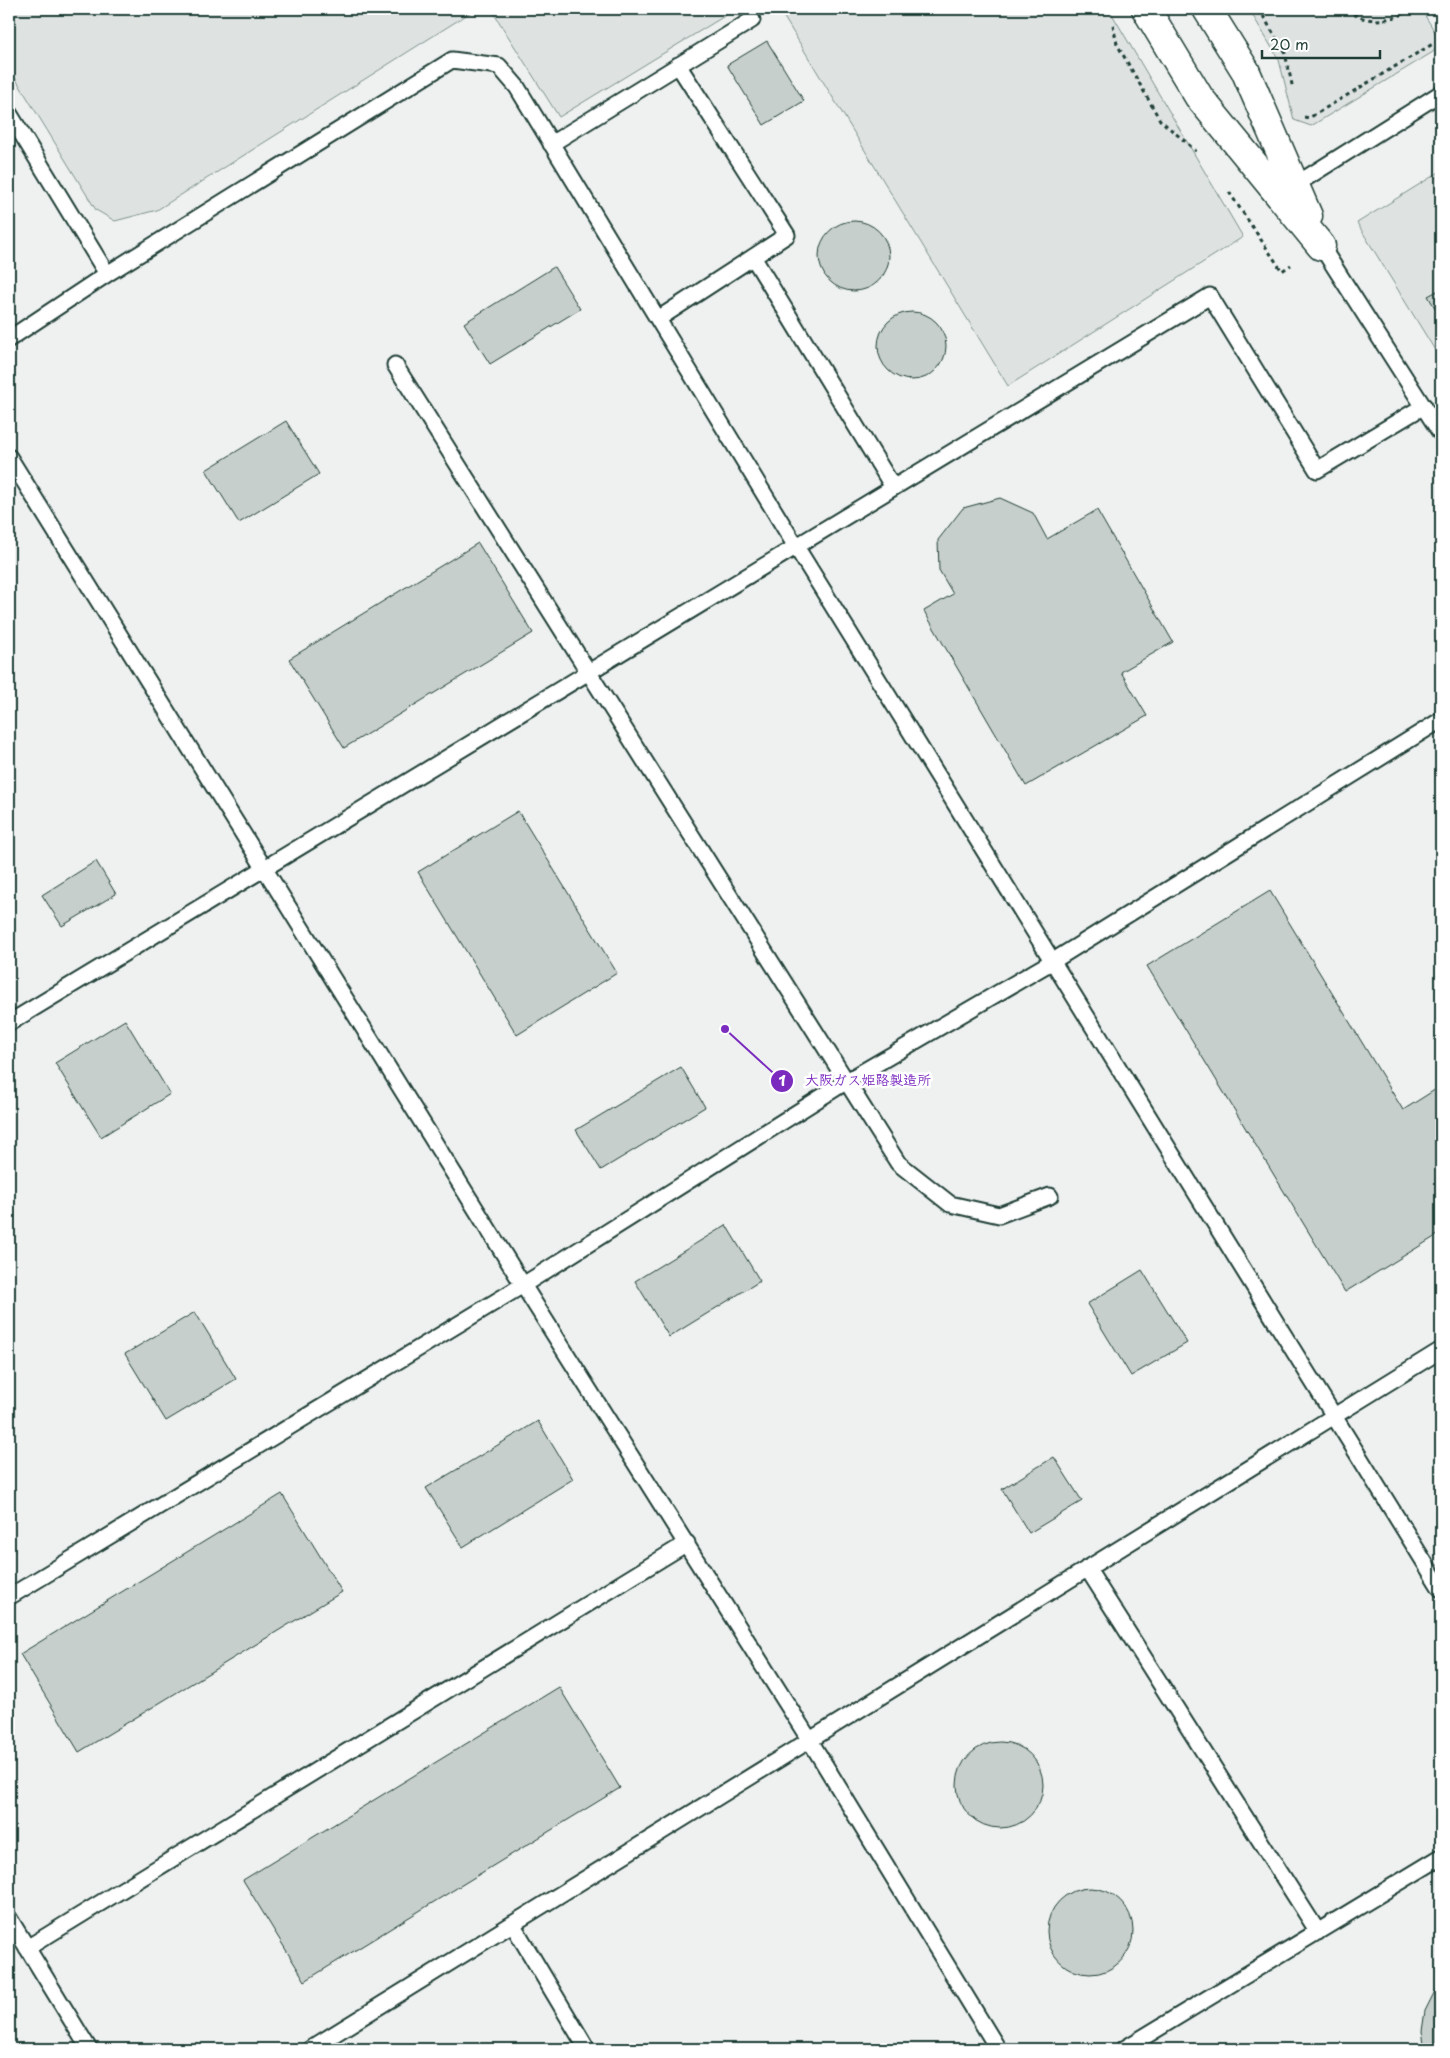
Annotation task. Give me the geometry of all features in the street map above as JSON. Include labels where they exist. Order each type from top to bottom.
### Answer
[{"type":"street","points":[[1146,9],[1200,97],[1321,246]]},
{"type":"street","points":[[1207,9],[1245,70],[1321,246]]},
{"type":"lane","points":[[551,144],[752,20]]},
{"type":"lane","points":[[9,339],[107,274],[452,60],[499,66],[516,87],[795,545],[1441,1589]]},
{"type":"lane","points":[[658,319],[788,235],[678,65]]},
{"type":"lane","points":[[1295,185],[1441,93]]},
{"type":"lane","points":[[9,114],[107,274]]},
{"type":"lane","points":[[1321,246],[1441,434]]},
{"type":"lane","points":[[752,257],[893,487]]},
{"type":"lane","points":[[9,1023],[795,545],[1210,296],[1317,470],[1424,406]]},
{"type":"lane","points":[[394,365],[898,1163],[950,1204],[999,1215],[1050,1196]]},
{"type":"lane","points":[[9,457],[523,1284],[809,1739],[998,2049]]},
{"type":"lane","points":[[9,1597],[523,1284],[847,1081],[1052,962],[1441,720]]},
{"type":"lane","points":[[310,2049],[1441,1350]]},
{"type":"lane","points":[[27,1948],[687,1543]]},
{"type":"lane","points":[[1087,1568],[1318,1932]]},
{"type":"lane","points":[[1124,2049],[1441,1857]]},
{"type":"lane","points":[[9,1918],[89,2049]]},
{"type":"lane","points":[[513,1925],[587,2049]]},
{"type":"path","points":[[1259,9],[1285,53],[1293,91]]},
{"type":"path","points":[[1347,9],[1370,20],[1400,17],[1412,9]]},
{"type":"path","points":[[1301,116],[1309,118],[1441,39]]},
{"type":"shaded area","points":[[9,9],[1441,9],[1441,2049],[9,2049]]},
{"type":"shaded area","points":[[9,9],[476,9],[157,210],[115,221],[96,210],[9,68]]},
{"type":"shaded area","points":[[491,9],[736,9],[559,117]]},
{"type":"shaded area","points":[[779,9],[1109,9],[1243,237],[1008,386]]},
{"type":"shaded area","points":[[1249,9],[1421,9],[1435,32],[1437,45],[1433,52],[1311,126],[1294,120],[1279,60]]},
{"type":"shaded area","points":[[1441,171],[1441,360],[1357,223]]},
{"type":"building","points":[[767,41],[804,101],[764,125],[727,65]]},
{"type":"building","points":[[854,221],[873,227],[883,237],[889,256],[883,275],[873,285],[854,291],[835,285],[825,275],[819,256],[825,237],[835,227]]},
{"type":"building","points":[[554,267],[580,309],[490,364],[464,323]]},
{"type":"building","points":[[1441,289],[1441,318],[1428,296]]},
{"type":"building","points":[[905,312],[919,312],[931,317],[941,327],[946,339],[946,353],[941,365],[931,375],[919,380],[905,380],[893,375],[883,365],[878,353],[878,339],[883,327],[893,317]]},
{"type":"building","points":[[286,421],[319,474],[239,523],[206,470]]},
{"type":"building","points":[[1000,498],[1033,513],[1047,539],[1097,510],[1173,642],[1121,672],[1147,716],[1026,786],[924,611],[953,594],[939,570],[938,540],[963,508]]},
{"type":"building","points":[[478,543],[533,633],[344,748],[289,659]]},
{"type":"building","points":[[518,811],[617,973],[517,1035],[418,872]]},
{"type":"building","points":[[96,861],[116,894],[62,926],[42,895]]},
{"type":"building","points":[[1270,891],[1403,1110],[1441,1086],[1441,1233],[1345,1292],[1147,966]]},
{"type":"building","points":[[125,1020],[170,1094],[101,1137],[55,1063]]},
{"type":"building","points":[[681,1067],[705,1107],[601,1170],[576,1130]]},
{"type":"building","points":[[726,1225],[760,1281],[669,1337],[635,1281]]},
{"type":"building","points":[[1142,1270],[1187,1343],[1131,1376],[1087,1304]]},
{"type":"building","points":[[195,1312],[236,1379],[166,1421],[125,1354]]},
{"type":"building","points":[[538,1421],[573,1479],[463,1547],[426,1488]]},
{"type":"building","points":[[1054,1457],[1082,1501],[1029,1533],[1002,1489]]},
{"type":"building","points":[[282,1494],[342,1592],[79,1752],[20,1654]]},
{"type":"building","points":[[559,1687],[620,1788],[305,1981],[243,1880]]},
{"type":"building","points":[[1000,1742],[1016,1745],[1024,1749],[1036,1761],[1040,1769],[1043,1785],[1040,1801],[1036,1809],[1024,1821],[1016,1825],[1000,1828],[984,1825],[976,1821],[964,1809],[960,1801],[957,1785],[960,1769],[964,1761],[976,1749],[984,1745]]},
{"type":"building","points":[[1090,1888],[1106,1891],[1114,1895],[1126,1907],[1130,1915],[1133,1931],[1130,1947],[1126,1955],[1114,1967],[1106,1971],[1090,1974],[1074,1971],[1066,1967],[1054,1955],[1050,1947],[1047,1931],[1050,1915],[1054,1907],[1066,1895],[1074,1891]]},
{"type":"building","points":[[1441,1985],[1441,2049],[1425,2049],[1422,2031],[1425,2011],[1434,1993]]},
{"type":"place","name":"大阪ガス姫路製造所","points":[[725,1029]]}]
